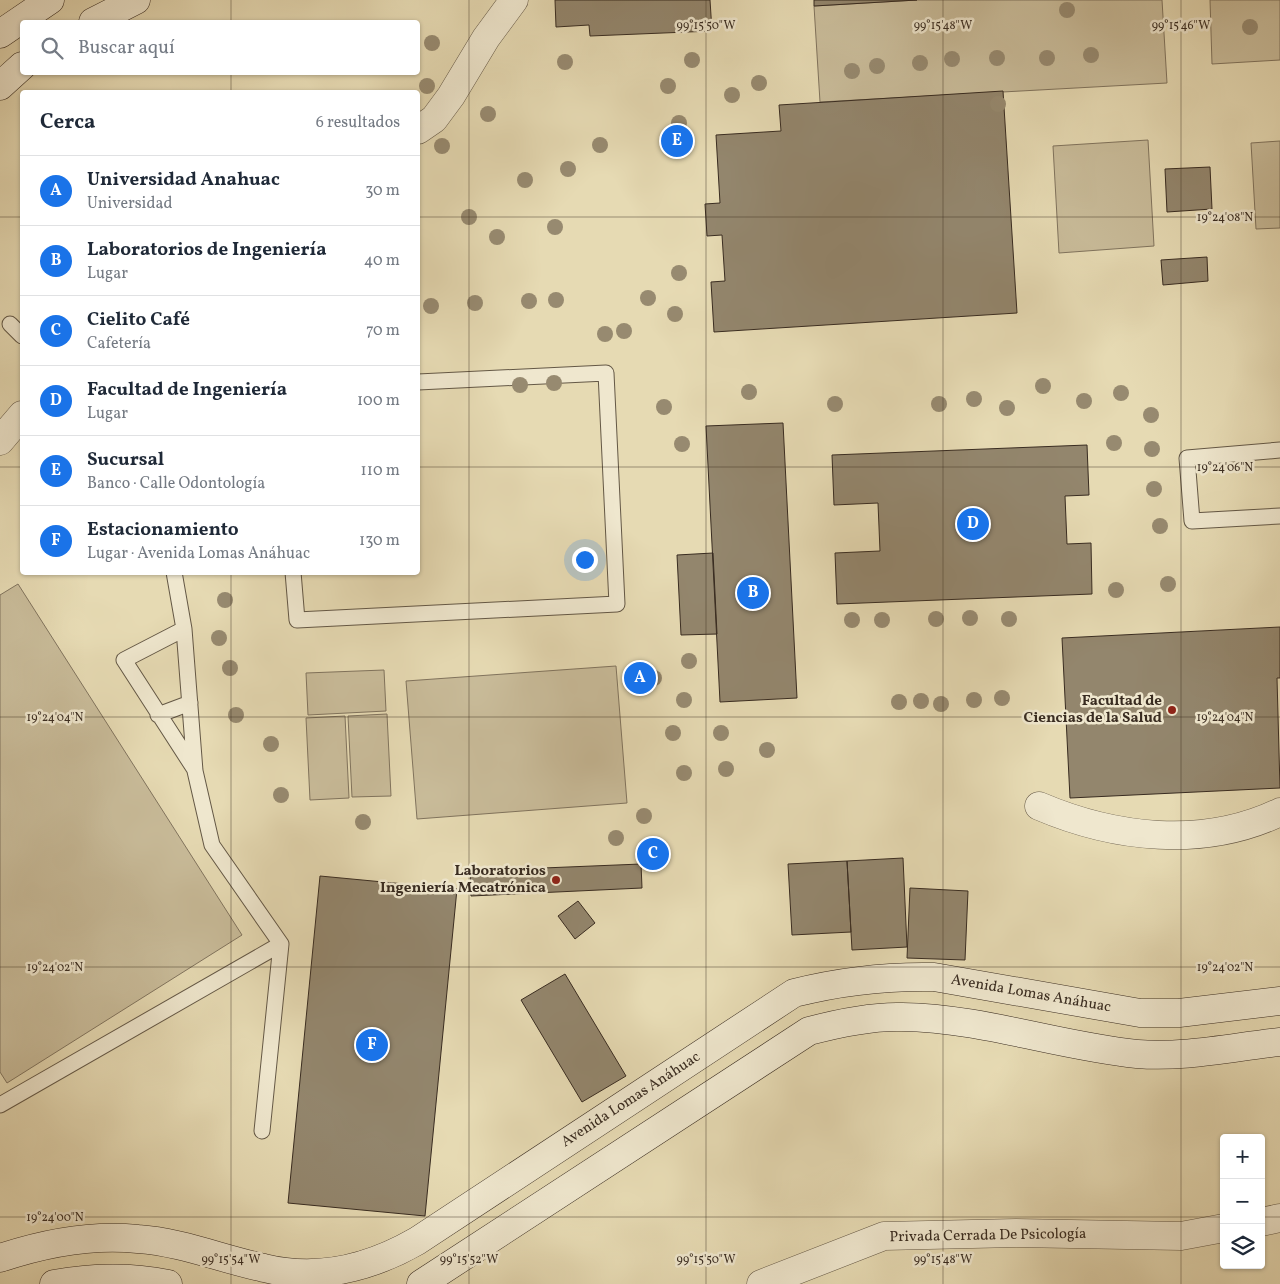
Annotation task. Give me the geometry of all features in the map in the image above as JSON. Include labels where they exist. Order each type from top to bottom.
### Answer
[{"type":"main road","points":[[21,20],[50,0]]},
{"type":"main road","points":[[97,20],[136,0]]},
{"type":"main road","points":[[420,129],[434,119],[486,38],[514,0]]},
{"type":"main road","points":[[0,34],[20,20]]},
{"type":"main road","points":[[0,86],[20,68]]},
{"type":"main road","points":[[0,441],[20,417]]},
{"type":"main road","points":[[1039,806],[1070,819],[1104,828],[1138,834],[1172,835],[1241,826],[1280,812]]},
{"type":"main road","name":"Avenida Lomas Anáhuac","points":[[0,1258],[33,1247],[67,1240],[103,1237],[139,1239],[174,1244],[286,1272],[330,1272],[375,1262],[417,1241],[794,993],[828,984],[864,978],[899,976],[934,978],[1140,1013],[1179,1013],[1280,1001]]},
{"type":"main road","points":[[422,1284],[809,1031],[836,1024],[900,1017],[963,1022],[1137,1054],[1180,1054],[1280,1042]]},
{"type":"main road","points":[[1265,1221],[1280,1218]]},
{"type":"main road","name":"Privada Cerrada De Psicología","points":[[761,1284],[884,1236],[1016,1233],[1181,1236],[1220,1229]]},
{"type":"main road","points":[[54,1284],[104,1278],[135,1279],[168,1284]]},
{"type":"lane","points":[[10,324],[20,334]]},
{"type":"lane","points":[[293,575],[297,620],[617,604],[606,373],[420,382]]},
{"type":"lane","points":[[1280,450],[1187,458],[1192,521],[1280,516]]},
{"type":"lane","points":[[175,575],[184,629],[195,771],[212,845],[281,944],[262,1132]]},
{"type":"lane","points":[[184,629],[124,660],[195,771]]},
{"type":"lane","points":[[158,715],[190,703]]},
{"type":"lane","points":[[0,1105],[281,944]]},
{"type":"shaded area","points":[[917,0],[1162,0],[1167,83],[820,102],[814,6]]},
{"type":"shaded area","points":[[1210,0],[1280,0],[1280,60],[1212,64]]},
{"type":"shaded area","points":[[1148,140],[1154,246],[1059,253],[1053,146]]},
{"type":"shaded area","points":[[1280,141],[1280,228],[1256,229],[1251,143]]},
{"type":"shaded area","points":[[18,584],[242,935],[7,1083],[0,1072],[0,595]]},
{"type":"shaded area","points":[[616,666],[627,803],[417,819],[406,681]]},
{"type":"shaded area","points":[[384,670],[386,711],[308,715],[306,673]]},
{"type":"shaded area","points":[[387,714],[391,796],[352,797],[348,716]]},
{"type":"shaded area","points":[[345,716],[349,798],[310,800],[306,718]]},
{"type":"building","points":[[555,0],[710,0],[712,31],[590,36],[589,25],[556,27]]},
{"type":"building","points":[[814,0],[917,0],[814,6]]},
{"type":"building","points":[[1003,91],[1017,313],[714,332],[711,282],[725,281],[722,235],[707,236],[705,204],[720,203],[716,135],[781,131],[779,105]]},
{"type":"building","points":[[1210,167],[1212,209],[1167,212],[1165,169]]},
{"type":"building","points":[[1207,257],[1208,281],[1163,285],[1161,260]]},
{"type":"building","points":[[783,423],[797,698],[720,702],[706,426]]},
{"type":"building","points":[[1087,445],[1089,495],[1065,496],[1067,544],[1091,543],[1092,594],[837,604],[835,553],[880,551],[878,503],[834,505],[832,455]]},
{"type":"building","points":[[713,553],[717,634],[681,635],[677,555]]},
{"type":"building","name":"Facultad de Ciencias de la Salud","points":[[1280,627],[1280,678],[1277,678],[1280,788],[1070,798],[1062,638]]},
{"type":"building","points":[[903,858],[907,947],[852,950],[847,861]]},
{"type":"building","points":[[847,861],[851,932],[792,935],[788,864]]},
{"type":"building","name":"Laboratorios Ingeniería Mecatrónica","points":[[641,864],[642,888],[471,896],[470,871]]},
{"type":"building","points":[[320,876],[457,889],[425,1216],[288,1203]]},
{"type":"building","points":[[910,888],[968,891],[965,960],[907,958]]},
{"type":"building","points":[[578,901],[595,923],[575,939],[558,916]]},
{"type":"building","points":[[565,974],[626,1076],[582,1102],[521,1000]]},
{"type":"place","name":"Sucursal","points":[[677,141]]},
{"type":"place","name":"Facultad de Ingeniería","points":[[973,524]]},
{"type":"place","name":"Laboratorios de Ingeniería","points":[[753,593]]},
{"type":"place","name":"Universidad Anahuac","points":[[640,678]]},
{"type":"place","name":"Facultad de Ciencias de la Salud","points":[[1172,710]]},
{"type":"place","name":"Cielito Café","points":[[653,854]]},
{"type":"place","name":"Laboratorios Ingeniería Mecatrónica","points":[[556,880]]},
{"type":"place","name":"Estacionamiento","points":[[372,1045]]}]
